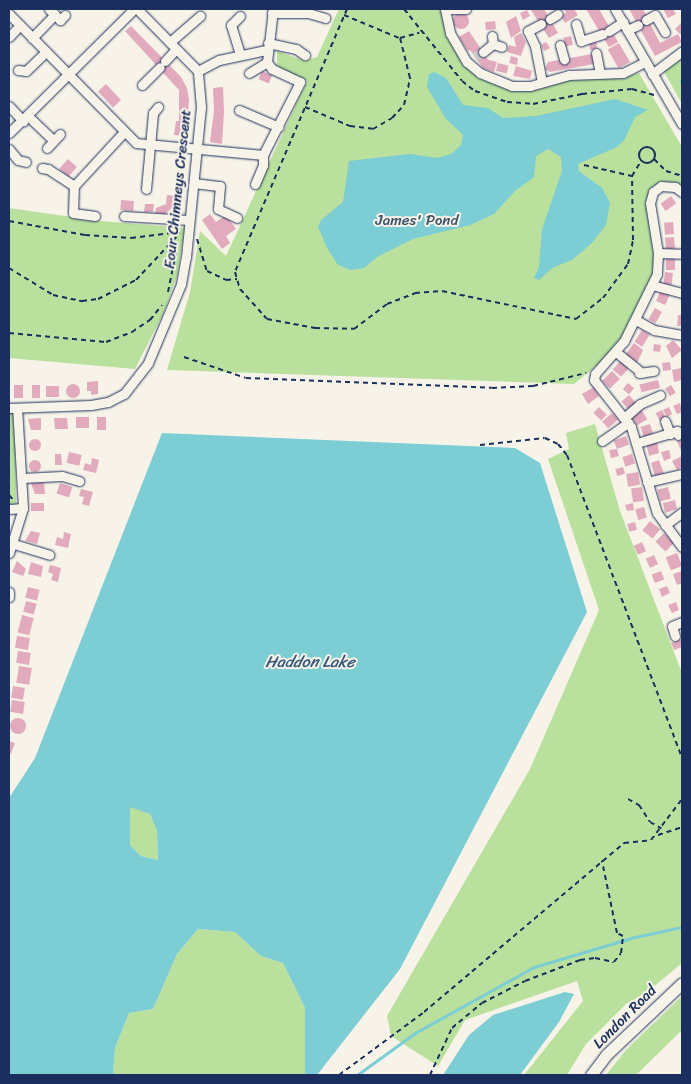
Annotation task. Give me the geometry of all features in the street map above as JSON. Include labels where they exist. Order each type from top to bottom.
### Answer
[{"type":"main road","name":"London Road","points":[[592,1075],[607,1054],[682,983]]},
{"type":"street","points":[[9,132],[26,118],[136,9],[198,71],[219,60],[267,47],[296,49],[305,55]]},
{"type":"street","points":[[466,9],[445,9],[450,33],[475,57],[480,73],[512,86],[542,82],[567,67],[600,74],[623,73],[645,62]]},
{"type":"street","points":[[615,9],[652,74],[679,113],[682,124]]},
{"type":"street","points":[[255,184],[263,165],[263,155],[279,127],[300,82],[272,69],[267,62],[267,47],[273,11],[308,14],[325,18]]},
{"type":"street","points":[[32,38],[52,12],[60,20],[65,15]]},
{"type":"street","points":[[9,14],[123,132],[136,143],[263,155]]},
{"type":"street","points":[[576,24],[581,41],[642,22],[655,15],[665,32]]},
{"type":"street","points":[[142,85],[163,64],[173,46],[200,16]]},
{"type":"street","points":[[240,16],[231,25],[240,54]]},
{"type":"street","points":[[541,24],[528,32],[535,46],[542,82]]},
{"type":"street","points":[[9,37],[20,25]]},
{"type":"street","points":[[475,57],[492,40],[502,48]]},
{"type":"street","points":[[560,45],[567,67]]},
{"type":"street","points":[[652,74],[682,51]]},
{"type":"street","points":[[18,70],[26,71],[46,52]]},
{"type":"street","points":[[596,53],[600,74]]},
{"type":"street","points":[[249,73],[267,62]]},
{"type":"street","name":"Four Chimneys Crescent","points":[[13,408],[108,402],[129,388],[148,363],[181,284],[186,226],[194,183],[201,107],[198,71]]},
{"type":"street","points":[[9,106],[26,118],[50,144],[60,134]]},
{"type":"street","points":[[146,189],[153,114],[158,107]]},
{"type":"street","points":[[239,110],[279,127]]},
{"type":"street","points":[[95,216],[75,215],[74,186],[123,132]]},
{"type":"street","points":[[9,150],[18,160],[26,162]]},
{"type":"street","points":[[42,168],[48,169],[74,186]]},
{"type":"street","points":[[194,183],[220,186],[218,209],[237,218]]},
{"type":"street","points":[[682,192],[675,188],[661,186],[653,192],[650,203],[658,253],[652,285],[636,320],[616,352],[600,368],[594,380],[626,420],[638,443],[647,482],[657,513],[682,547]]},
{"type":"street","points":[[124,216],[186,226]]},
{"type":"street","points":[[658,253],[682,254]]},
{"type":"street","points":[[652,285],[682,293]]},
{"type":"street","points":[[636,320],[654,330],[682,335]]},
{"type":"street","points":[[616,352],[641,373],[654,370]]},
{"type":"street","points":[[602,441],[626,420],[640,404],[660,394]]},
{"type":"street","points":[[9,553],[14,544],[23,508],[22,478],[13,408]]},
{"type":"street","points":[[638,443],[674,434],[665,422]]},
{"type":"street","points":[[647,482],[682,474]]},
{"type":"street","points":[[22,478],[62,476],[79,481]]},
{"type":"street","points":[[9,509],[23,508]]},
{"type":"street","points":[[665,524],[682,512]]},
{"type":"street","points":[[14,544],[49,555]]},
{"type":"street","points":[[9,592],[9,597]]},
{"type":"street","points":[[675,636],[672,626],[682,622]]},
{"type":"path","points":[[347,9],[235,272],[240,289],[267,319],[277,324],[354,329],[387,304],[415,293],[442,291],[576,319],[603,298],[628,264],[633,240],[632,176],[640,161],[639,152],[648,146],[655,154],[654,159],[650,163],[640,161]]},
{"type":"path","points":[[344,15],[400,38],[420,32]]},
{"type":"path","points":[[305,107],[350,126],[373,128],[392,118],[404,105],[410,78],[400,38]]},
{"type":"path","points":[[654,159],[666,170],[682,176]]},
{"type":"path","points":[[584,165],[632,176]]},
{"type":"path","points":[[9,221],[113,237],[186,226]]},
{"type":"path","points":[[186,226],[198,240],[207,271],[226,280],[237,279]]},
{"type":"path","points":[[9,268],[53,295],[82,301],[98,299],[136,280],[186,226]]},
{"type":"path","points":[[9,333],[106,342],[132,332],[150,320],[166,299],[186,226]]},
{"type":"path","points":[[184,357],[246,378],[492,388],[533,386],[600,368]]},
{"type":"path","points":[[480,445],[545,438],[558,444],[567,455],[682,757]]},
{"type":"path","points":[[628,799],[639,805],[650,822],[661,828]]},
{"type":"path","points":[[657,835],[672,809],[682,799]]},
{"type":"path","points":[[339,1075],[424,1012],[624,843],[645,843],[657,835],[682,827]]},
{"type":"path","points":[[430,1075],[452,1028],[482,1003],[525,981],[580,960],[594,958],[614,962],[624,945],[623,936],[618,933],[602,861]]},
{"type":"green space","name":"James' Pond","points":[[339,9],[442,9],[445,33],[463,64],[511,88],[581,76],[626,77],[639,73],[682,147],[682,190],[676,186],[652,192],[656,253],[654,273],[619,343],[606,358],[574,384],[167,370],[190,292],[200,231],[226,256],[307,81],[277,66],[277,51],[305,61],[317,57]]},
{"type":"green space","points":[[682,56],[682,104],[663,70]]},
{"type":"green space","points":[[9,208],[100,221],[185,228],[177,276],[163,314],[135,369],[9,358]]},
{"type":"green space","points":[[9,413],[15,413],[16,506],[9,506]]},
{"type":"green space","points":[[595,424],[620,511],[682,673],[682,963],[646,993],[626,1004],[586,1044],[567,1075],[524,1075],[583,1001],[577,981],[465,1020],[438,1066],[391,1036],[387,1016],[530,769],[599,610],[548,459],[569,449],[566,433]]},
{"type":"green space","points":[[130,806],[150,814],[157,831],[158,860],[141,856],[130,845]]},
{"type":"green space","points":[[198,929],[235,932],[261,956],[283,963],[305,1008],[305,1075],[113,1075],[115,1048],[129,1013],[153,1009],[177,954]]},
{"type":"green space","points":[[682,996],[682,1030],[636,1075],[606,1075],[626,1050]]},
{"type":"water","name":"James' Pond","points":[[434,72],[446,78],[463,105],[488,108],[503,118],[536,116],[615,99],[648,110],[635,117],[625,139],[617,147],[578,164],[579,171],[602,188],[610,203],[606,225],[592,243],[572,260],[552,268],[539,280],[534,278],[539,267],[542,229],[562,171],[561,157],[548,149],[536,156],[534,177],[515,191],[494,214],[470,225],[413,239],[377,257],[364,268],[351,270],[338,265],[327,248],[318,227],[321,220],[343,202],[349,161],[410,154],[437,158],[451,154],[461,145],[463,135],[446,119],[427,87],[429,74]]},
{"type":"water","name":"Haddon Lake","points":[[162,433],[515,448],[540,463],[587,612],[400,969],[317,1075],[305,1075],[305,1008],[283,963],[261,956],[235,932],[198,929],[177,954],[153,1009],[129,1013],[115,1048],[113,1075],[9,1075],[9,798],[35,758]],"holes":[[[130,807],[150,814],[157,831],[158,860],[141,856],[130,845]]]},
{"type":"water","points":[[565,992],[574,994],[559,1022],[520,1075],[443,1075],[469,1035],[493,1015]]},
{"type":"building","points":[[544,9],[558,33],[549,38],[531,10]]},
{"type":"building","points":[[564,9],[574,9],[578,15],[565,23],[561,16],[566,13]]},
{"type":"building","points":[[586,9],[599,9],[618,42],[609,47]]},
{"type":"building","points":[[629,9],[643,9],[660,43],[678,34],[682,42],[655,56]]},
{"type":"building","points":[[663,9],[673,9],[676,14],[668,18]]},
{"type":"building","points":[[527,10],[530,16],[523,20],[520,13]]},
{"type":"building","points":[[458,13],[464,13],[469,18],[467,27],[458,29],[453,24],[453,18]]},
{"type":"building","points":[[516,16],[521,31],[511,38],[506,22]]},
{"type":"building","points":[[495,21],[496,29],[486,30],[485,22]]},
{"type":"building","points":[[682,22],[682,36],[675,29]]},
{"type":"building","points":[[131,26],[181,77],[187,88],[189,100],[186,136],[174,135],[176,121],[179,121],[179,90],[125,31]]},
{"type":"building","points":[[469,31],[488,60],[497,62],[494,72],[483,68],[459,37]]},
{"type":"building","points":[[521,33],[526,42],[521,56],[507,52],[509,45],[516,47],[514,37]]},
{"type":"building","points":[[571,36],[573,45],[565,47],[563,38]]},
{"type":"building","points":[[596,41],[597,48],[590,50],[589,42]]},
{"type":"building","points":[[546,42],[550,48],[544,51],[541,45]]},
{"type":"building","points":[[619,43],[630,62],[619,69],[608,50]]},
{"type":"building","points":[[592,54],[594,64],[550,72],[545,69],[548,62]]},
{"type":"building","points":[[511,56],[518,58],[517,65],[509,63]]},
{"type":"building","points":[[498,63],[509,66],[507,74],[496,71]]},
{"type":"building","points":[[516,66],[532,71],[530,79],[513,76]]},
{"type":"building","points":[[262,71],[272,75],[269,83],[259,79]]},
{"type":"building","points":[[106,84],[121,100],[113,108],[98,92]]},
{"type":"building","points":[[223,87],[222,144],[210,142],[214,111],[213,88]]},
{"type":"building","points":[[68,159],[77,167],[68,177],[59,169]]},
{"type":"building","points":[[167,195],[176,196],[174,206],[165,214],[155,214],[156,208],[166,204]]},
{"type":"building","points":[[671,196],[676,203],[666,211],[660,204]]},
{"type":"building","points":[[121,200],[134,201],[133,211],[120,210]]},
{"type":"building","points":[[145,204],[154,204],[153,212],[144,212]]},
{"type":"building","points":[[210,214],[216,222],[226,215],[236,229],[226,236],[230,243],[222,249],[202,220]]},
{"type":"building","points":[[673,222],[674,234],[665,235],[664,223]]},
{"type":"building","points":[[674,237],[675,249],[666,250],[665,238]]},
{"type":"building","points":[[666,257],[675,257],[675,270],[666,270]]},
{"type":"building","points":[[665,272],[673,273],[671,285],[664,284]]},
{"type":"building","points":[[661,290],[670,294],[665,305],[656,301]]},
{"type":"building","points":[[655,308],[662,312],[655,323],[648,319]]},
{"type":"building","points":[[678,315],[682,315],[682,326],[677,326]]},
{"type":"building","points":[[642,330],[650,335],[642,347],[635,342]]},
{"type":"building","points":[[673,340],[682,350],[672,358],[666,346]]},
{"type":"building","points":[[634,343],[643,350],[637,363],[625,355]]},
{"type":"building","points":[[654,344],[661,345],[660,352],[653,351]]},
{"type":"building","points":[[622,359],[630,366],[621,377],[613,370]]},
{"type":"building","points":[[670,362],[671,370],[663,371],[662,363]]},
{"type":"building","points":[[681,368],[682,380],[674,382],[672,370]]},
{"type":"building","points":[[612,371],[620,379],[610,389],[602,381]]},
{"type":"building","points":[[658,380],[660,388],[641,392],[640,385]]},
{"type":"building","points":[[98,381],[98,394],[91,395],[91,391],[87,391],[87,382]]},
{"type":"building","points":[[628,383],[634,388],[629,394],[623,389]]},
{"type":"building","points":[[73,384],[78,386],[80,391],[78,396],[73,398],[68,396],[66,391],[68,386]]},
{"type":"building","points":[[14,385],[23,385],[23,398],[14,398]]},
{"type":"building","points":[[32,385],[40,385],[40,398],[32,398]]},
{"type":"building","points":[[671,385],[676,393],[670,396],[665,389]]},
{"type":"building","points":[[46,386],[59,386],[59,397],[46,397]]},
{"type":"building","points":[[594,387],[599,396],[588,404],[582,394]]},
{"type":"building","points":[[629,395],[636,403],[629,410],[621,402]]},
{"type":"building","points":[[680,403],[682,412],[677,414],[673,406]]},
{"type":"building","points":[[599,407],[607,415],[601,420],[593,413]]},
{"type":"building","points":[[669,407],[672,414],[667,417],[663,410]]},
{"type":"building","points":[[641,409],[647,419],[637,425],[631,415]]},
{"type":"building","points":[[662,410],[666,418],[660,421],[656,413]]},
{"type":"building","points":[[612,413],[618,420],[608,428],[602,422]]},
{"type":"building","points":[[76,417],[89,417],[89,428],[76,428]]},
{"type":"building","points":[[97,417],[106,417],[106,430],[97,430]]},
{"type":"building","points":[[41,418],[41,430],[31,430],[28,419]]},
{"type":"building","points":[[54,418],[67,418],[68,429],[55,429]]},
{"type":"building","points":[[650,424],[654,436],[645,439],[640,427]]},
{"type":"building","points":[[626,436],[629,444],[617,449],[614,441]]},
{"type":"building","points":[[682,438],[682,453],[677,441]]},
{"type":"building","points":[[37,439],[40,440],[40,450],[33,451],[30,450],[29,443],[30,440]]},
{"type":"building","points":[[657,441],[659,453],[649,456],[646,443]]},
{"type":"building","points":[[617,449],[619,456],[611,458],[609,450]]},
{"type":"building","points":[[669,450],[671,458],[664,461],[661,452]]},
{"type":"building","points":[[69,452],[82,455],[79,466],[67,463]]},
{"type":"building","points":[[55,454],[61,454],[62,465],[55,465]]},
{"type":"building","points":[[632,454],[635,464],[625,466],[622,457]]},
{"type":"building","points":[[682,456],[682,467],[677,470],[672,461]]},
{"type":"building","points":[[92,458],[99,460],[96,473],[83,470],[85,463],[91,465]]},
{"type":"building","points":[[37,460],[40,461],[40,471],[33,472],[30,471],[29,464],[30,461]]},
{"type":"building","points":[[659,460],[664,474],[655,476],[651,463]]},
{"type":"building","points":[[623,467],[625,474],[617,476],[615,469]]},
{"type":"building","points":[[638,472],[640,485],[628,487],[626,474]]},
{"type":"building","points":[[44,482],[45,494],[35,494],[31,483]]},
{"type":"building","points":[[60,483],[72,487],[69,497],[57,493]]},
{"type":"building","points":[[642,487],[644,501],[633,502],[631,489]]},
{"type":"building","points":[[668,487],[671,499],[660,501],[657,490]]},
{"type":"building","points":[[81,489],[93,492],[89,506],[82,504],[84,497],[79,496]]},
{"type":"building","points":[[675,500],[677,509],[665,513],[663,503]]},
{"type":"building","points":[[31,503],[44,503],[44,511],[31,511]]},
{"type":"building","points":[[633,503],[634,510],[627,511],[625,505]]},
{"type":"building","points":[[644,507],[647,518],[638,520],[635,509]]},
{"type":"building","points":[[650,521],[660,529],[653,539],[642,530]]},
{"type":"building","points":[[635,522],[637,530],[629,532],[627,524]]},
{"type":"building","points":[[31,531],[40,533],[37,544],[25,541]]},
{"type":"building","points":[[64,532],[71,534],[68,548],[55,545],[57,537],[63,539]]},
{"type":"building","points":[[664,533],[674,543],[665,551],[656,541]]},
{"type":"building","points":[[642,542],[646,551],[638,555],[634,546]]},
{"type":"building","points":[[677,553],[682,566],[671,570],[666,557]]},
{"type":"building","points":[[654,555],[658,564],[650,568],[646,559]]},
{"type":"building","points":[[17,561],[26,569],[23,576],[12,572]]},
{"type":"building","points":[[31,562],[43,566],[41,577],[28,574]]},
{"type":"building","points":[[50,565],[61,568],[58,582],[51,580],[53,574],[48,572]]},
{"type":"building","points":[[661,571],[664,579],[655,583],[652,575]]},
{"type":"building","points":[[682,571],[682,583],[677,585],[673,574]]},
{"type":"building","points":[[667,586],[670,593],[662,597],[659,589]]},
{"type":"building","points":[[28,587],[40,590],[37,601],[25,598]]},
{"type":"building","points":[[26,601],[37,604],[34,614],[23,612]]},
{"type":"building","points":[[676,602],[679,610],[672,613],[668,605]]},
{"type":"building","points":[[22,615],[34,618],[29,635],[18,632]]},
{"type":"building","points":[[17,636],[30,638],[28,650],[15,648]]},
{"type":"building","points":[[682,639],[682,647],[674,650],[671,643]]},
{"type":"building","points":[[18,651],[31,653],[29,665],[16,663]]},
{"type":"building","points":[[19,666],[32,668],[29,685],[16,683]]},
{"type":"building","points":[[13,686],[25,688],[23,700],[11,698]]},
{"type":"building","points":[[12,700],[25,702],[23,714],[10,712]]},
{"type":"building","points":[[15,718],[21,718],[26,723],[24,732],[15,734],[10,729],[10,723]]},
{"type":"building","points":[[9,741],[15,743],[11,754],[9,753]]},
{"type":"waterway","points":[[357,1075],[415,1033],[534,967],[631,938],[682,927]]},
{"type":"tunnel","points":[[475,57],[483,52]]}]
